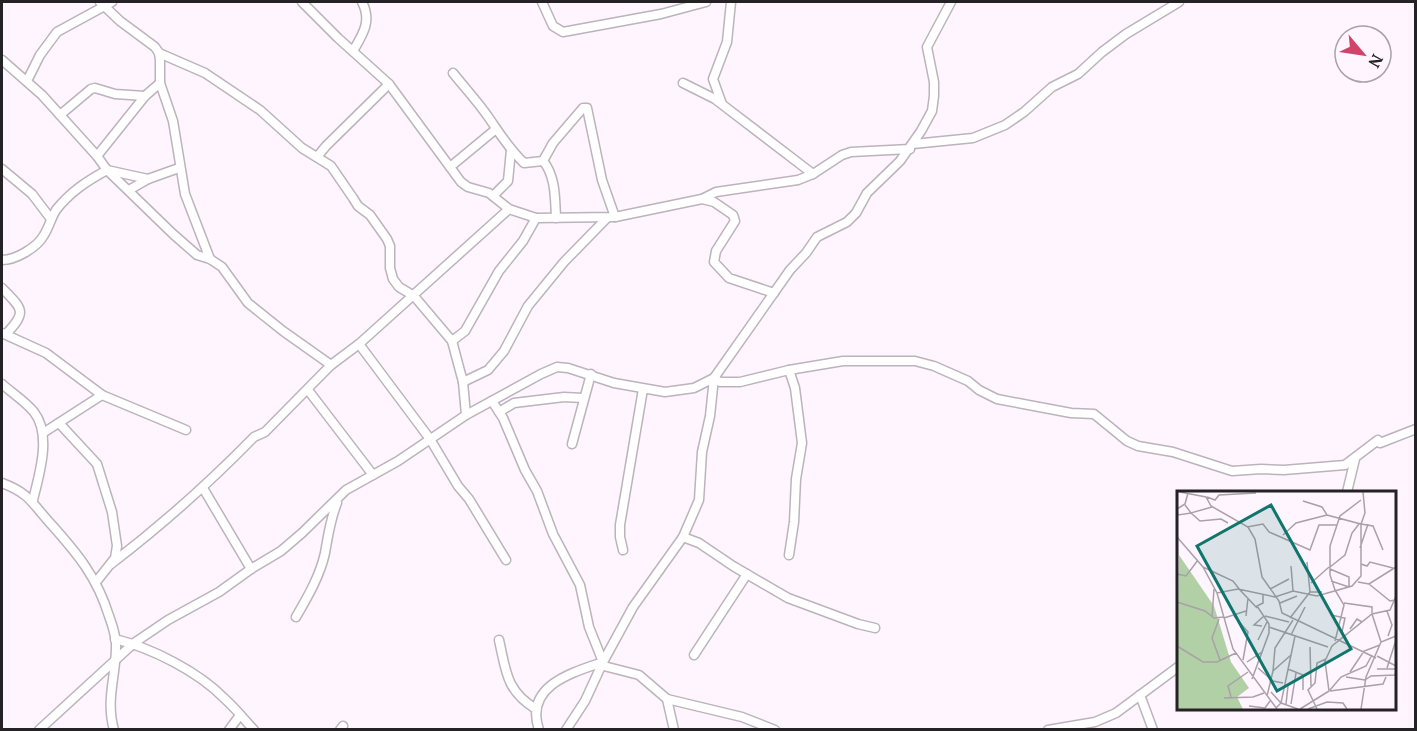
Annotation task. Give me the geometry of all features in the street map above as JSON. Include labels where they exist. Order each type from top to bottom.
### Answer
[{"type":"street","points":[[302,2],[389,84],[460,182],[493,196],[509,209],[524,216],[536,218],[611,218],[702,199],[716,192],[798,180],[851,152],[911,147],[973,138],[1005,124],[1024,112],[1052,87],[1078,74],[1126,34],[1179,2]]},
{"type":"street","points":[[353,51],[367,24],[366,10],[362,2]]},
{"type":"street","points":[[542,2],[553,26],[563,32],[661,14],[706,2]]},
{"type":"street","points":[[722,105],[713,79],[727,42],[732,2]]},
{"type":"street","points":[[39,729],[134,643],[168,620],[219,592],[251,568],[281,551],[346,490],[398,461],[466,416],[557,367],[591,374],[614,383],[665,392],[694,388],[714,378],[790,270],[818,237],[847,222],[856,213],[867,193],[911,147],[932,111],[934,82],[927,47],[951,2]]},
{"type":"street","points":[[27,81],[40,55],[57,32],[105,3],[120,21],[155,47],[159,53],[160,83],[173,121],[185,194],[210,259]]},
{"type":"street","points":[[159,53],[205,73],[242,97],[298,144],[331,166],[355,203],[370,214],[382,231],[390,246],[390,268],[393,279],[399,287],[414,297],[452,341],[463,382],[466,416]]},
{"type":"street","points":[[2,64],[27,81],[97,156],[107,170],[193,252],[222,267],[248,303],[283,331],[331,364]]},
{"type":"street","points":[[453,73],[524,163],[543,161]]},
{"type":"street","points":[[97,156],[145,96],[160,83]]},
{"type":"street","points":[[683,83],[715,99],[813,174]]},
{"type":"street","points":[[317,157],[389,84]]},
{"type":"street","points":[[60,115],[95,88],[115,94],[145,96]]},
{"type":"street","points":[[543,161],[560,133],[583,108],[587,108],[611,218]]},
{"type":"street","points":[[450,167],[496,129]]},
{"type":"street","points":[[493,196],[508,181],[512,150]]},
{"type":"street","points":[[543,161],[550,172],[556,218]]},
{"type":"street","points":[[129,190],[148,179],[180,168]]},
{"type":"street","points":[[2,169],[32,194],[51,219]]},
{"type":"street","points":[[4,262],[40,242],[56,210],[77,188],[107,170],[148,179]]},
{"type":"street","points":[[702,199],[714,202],[735,218],[714,257],[714,262],[720,270],[736,281],[774,293]]},
{"type":"street","points":[[96,582],[111,564],[203,488],[254,437],[264,432],[308,390],[331,364],[359,344],[414,297],[509,209]]},
{"type":"street","points":[[452,341],[465,331],[488,289],[523,241],[536,218]]},
{"type":"street","points":[[463,382],[488,370],[494,364],[504,351],[528,306],[559,268],[611,218]]},
{"type":"street","points":[[2,288],[21,310],[19,320],[4,334],[46,353],[102,395],[186,430]]},
{"type":"street","points":[[359,344],[430,439],[506,560]]},
{"type":"street","points":[[714,378],[720,382],[740,382],[789,370],[843,361],[915,361],[934,366],[968,381],[979,390],[998,399],[1071,413],[1094,414],[1127,441],[1138,446],[1173,452],[1232,471],[1346,465],[1378,440],[1380,443],[1416,429]]},
{"type":"street","points":[[789,370],[795,388],[802,443],[796,479],[794,522],[789,555]]},
{"type":"street","points":[[572,444],[591,374]]},
{"type":"street","points":[[566,729],[585,701],[602,664],[633,608],[683,537],[699,500],[702,452],[710,416],[714,378]]},
{"type":"street","points":[[2,384],[34,412],[43,433],[41,462],[33,501]]},
{"type":"street","points":[[622,550],[620,525],[643,389]]},
{"type":"street","points":[[308,390],[373,475]]},
{"type":"street","points":[[43,433],[102,395]]},
{"type":"street","points":[[499,412],[514,403],[564,397],[584,398]]},
{"type":"street","points":[[492,401],[537,491],[553,534],[580,585],[602,664]]},
{"type":"street","points":[[59,423],[97,464],[116,531],[117,546],[111,564]]},
{"type":"street","points":[[1347,491],[1355,459]]},
{"type":"street","points":[[2,483],[33,501],[86,565],[96,582],[106,605],[116,639],[116,658],[109,700],[114,729]]},
{"type":"street","points":[[203,488],[251,568]]},
{"type":"street","points":[[296,617],[315,581],[324,555],[332,515],[340,497]]},
{"type":"street","points":[[683,537],[699,543],[788,598],[858,624],[875,627]]},
{"type":"street","points":[[694,655],[747,574]]},
{"type":"street","points":[[116,639],[134,643],[204,681],[225,698],[254,729]]},
{"type":"street","points":[[500,640],[508,678],[520,700],[536,709]]},
{"type":"street","points":[[539,729],[536,709],[539,698],[553,684],[575,672],[602,664],[639,675],[667,699],[742,717],[775,729]]},
{"type":"street","points":[[1048,729],[1095,722],[1116,713],[1177,668]]},
{"type":"street","points":[[1140,695],[1153,729]]},
{"type":"street","points":[[667,699],[674,729]]},
{"type":"street","points":[[229,729],[240,715]]}]
